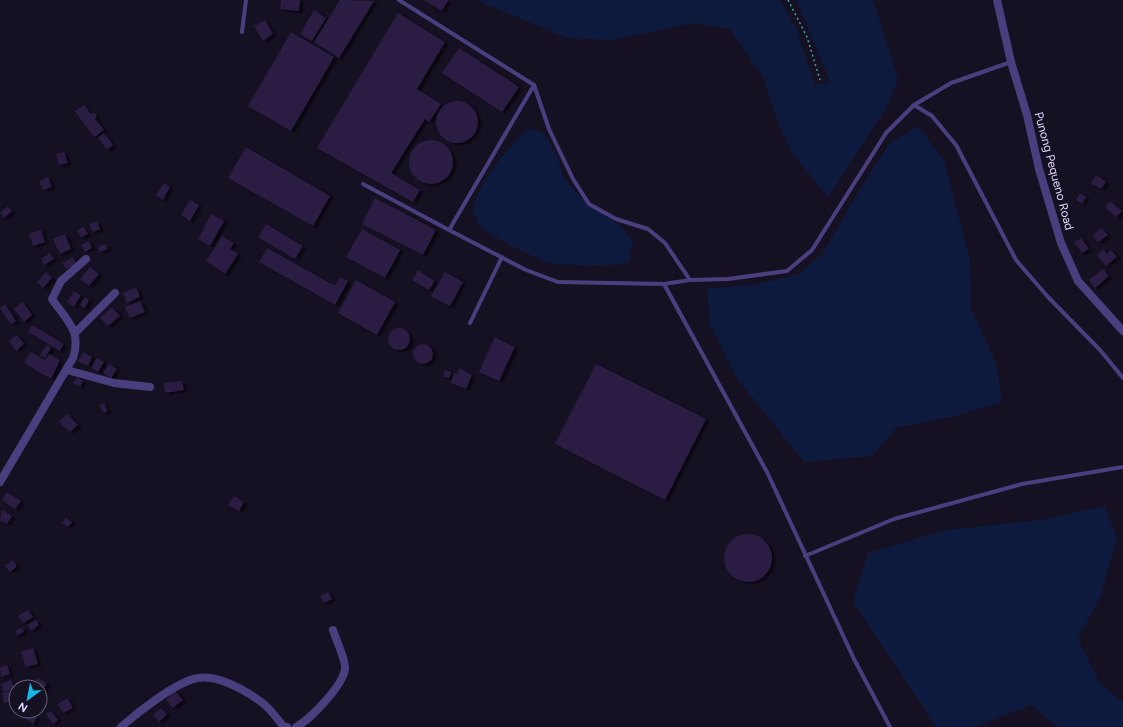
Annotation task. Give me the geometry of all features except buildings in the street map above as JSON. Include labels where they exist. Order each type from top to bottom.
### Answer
[{"type":"street","name":"Punong Pequeno Road","points":[[997,0],[1011,62],[1027,115],[1038,169],[1061,243],[1078,281],[1123,331]]},
{"type":"street","points":[[0,482],[66,370],[77,347],[75,333],[52,299],[61,281],[86,259]]},
{"type":"street","points":[[75,333],[115,293]]},
{"type":"street","points":[[66,370],[114,383],[150,387]]},
{"type":"street","points":[[296,727],[306,722],[341,682],[345,668],[334,630]]},
{"type":"street","points":[[121,727],[135,715],[177,687],[198,678],[219,680],[254,698],[266,707],[283,726],[287,727]]},
{"type":"lane","points":[[242,32],[246,0]]},
{"type":"lane","points":[[399,0],[534,85],[549,129],[573,178],[589,204],[616,219],[648,229],[665,243],[690,280]]},
{"type":"lane","points":[[363,184],[526,270],[558,282],[664,284],[690,280],[728,279],[787,271],[812,250],[886,133],[914,105],[951,83],[1011,62]]},
{"type":"lane","points":[[449,230],[534,85]]},
{"type":"lane","points":[[914,105],[932,116],[956,145],[1016,260],[1048,297],[1100,350],[1123,378]]},
{"type":"lane","points":[[470,323],[502,257]]},
{"type":"lane","points":[[664,284],[767,472],[854,659],[890,727]]},
{"type":"lane","points":[[805,556],[894,519],[1022,484],[1123,467]]},
{"type":"path","points":[[788,0],[807,37],[820,80]]},
{"type":"water","points":[[476,0],[780,0],[797,30],[815,85],[830,82],[796,0],[871,0],[876,9],[898,79],[886,108],[828,197],[794,156],[780,128],[763,77],[730,29],[694,23],[611,40],[567,38]]},
{"type":"water","points":[[918,126],[944,160],[970,260],[971,308],[996,363],[1002,402],[951,417],[896,428],[872,456],[804,462],[738,380],[710,325],[707,288],[754,285],[799,274],[823,253],[858,192],[889,144]]},
{"type":"water","points":[[529,128],[544,133],[558,158],[563,176],[572,188],[593,208],[620,225],[633,241],[629,262],[614,265],[589,265],[547,262],[487,232],[477,222],[472,209],[482,186],[503,155]]},
{"type":"water","points":[[1105,506],[1117,538],[1100,598],[1078,639],[1100,683],[1123,702],[1123,727],[1057,727],[1031,705],[975,727],[935,727],[853,602],[868,553],[946,530],[1040,520]]}]
